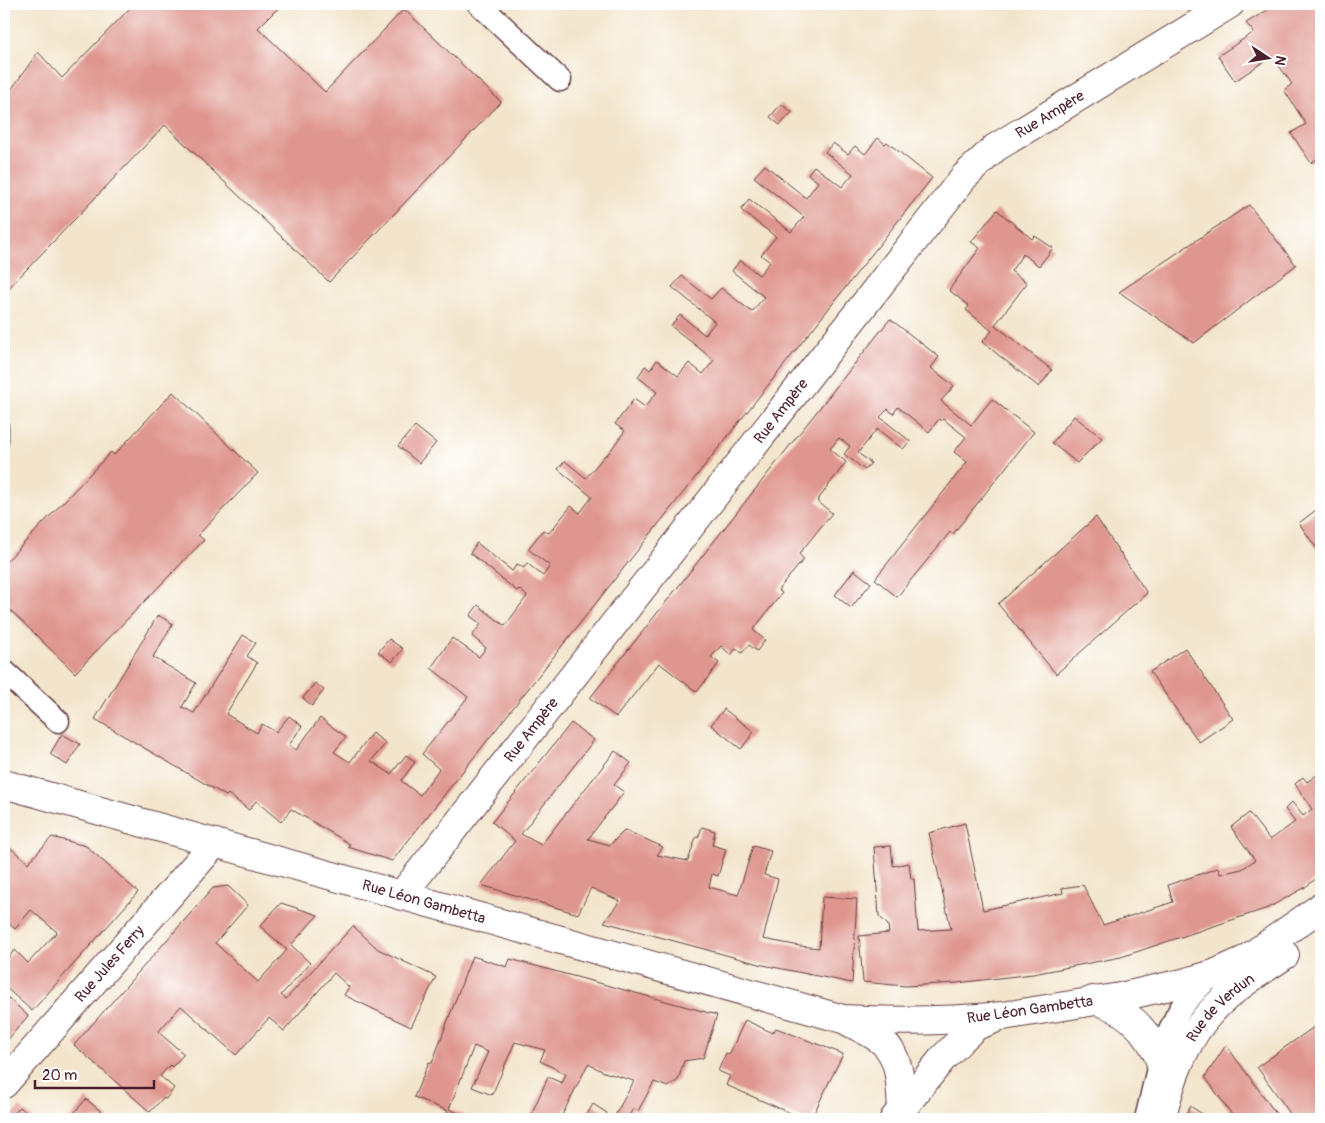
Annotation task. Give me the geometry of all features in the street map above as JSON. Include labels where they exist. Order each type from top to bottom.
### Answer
[{"type":"street","name":"Rue Ampère","points":[[401,896],[964,177],[995,148],[1230,4]]},
{"type":"street","name":"Rue Léon Gambetta","points":[[4,784],[843,1019],[884,1042],[891,1052],[899,1069],[898,1114]]},
{"type":"street","name":"Rue Jules Ferry","points":[[4,1084],[215,843]]},
{"type":"street","name":"Rue de Verdun","points":[[1214,974],[1245,960],[1321,907]]},
{"type":"street","name":"Rue de Verdun","points":[[1157,1114],[1187,1045],[1204,1020],[1225,998],[1321,929]]},
{"type":"street","name":"Rue Léon Gambetta","points":[[843,1019],[918,1021],[1003,1016],[1162,988],[1214,974]]},
{"type":"street","points":[[1092,1000],[1119,1009],[1129,1017],[1146,1035],[1161,1060],[1166,1084],[1157,1114]]},
{"type":"street","points":[[898,1114],[943,1058],[962,1038],[976,1026],[1003,1016]]},
{"type":"lane","points":[[479,4],[560,80]]},
{"type":"lane","points":[[4,670],[58,721]]},
{"type":"lane","points":[[1161,1060],[1174,1021],[1181,1008],[1195,991],[1214,974]]},
{"type":"building","points":[[134,4],[282,4],[258,28],[325,92],[404,9],[501,102],[329,282],[165,125],[4,293],[4,100],[38,52],[62,78]]},
{"type":"building","points":[[1278,4],[1321,4],[1321,156],[1311,163],[1291,133],[1306,124],[1284,90],[1292,84],[1272,56],[1235,81],[1218,56],[1254,32],[1246,23]]},
{"type":"building","points":[[781,104],[792,112],[780,125],[770,117]]},
{"type":"building","points":[[878,138],[885,144],[887,142],[932,178],[392,861],[348,847],[350,844],[291,809],[281,822],[256,801],[249,810],[228,794],[226,796],[95,719],[158,615],[173,624],[153,657],[196,683],[182,707],[194,713],[243,635],[256,643],[247,656],[257,663],[226,714],[257,733],[262,724],[276,732],[289,716],[302,726],[289,745],[296,750],[320,718],[346,737],[334,752],[350,762],[372,733],[386,743],[371,761],[391,774],[406,755],[415,762],[401,781],[420,795],[439,769],[422,754],[468,697],[431,668],[452,638],[479,657],[486,648],[472,636],[481,624],[470,616],[478,605],[505,626],[527,596],[519,589],[517,591],[470,553],[477,543],[512,571],[517,564],[524,568],[527,563],[543,576],[550,566],[528,549],[543,530],[549,533],[571,506],[580,513],[592,497],[558,469],[565,461],[586,478],[607,455],[625,431],[615,424],[634,399],[645,407],[657,392],[638,377],[645,366],[650,370],[657,360],[678,376],[689,363],[703,374],[714,360],[671,326],[680,315],[705,335],[715,322],[672,287],[682,276],[711,299],[721,288],[752,312],[764,297],[732,271],[740,260],[759,275],[770,262],[761,255],[776,237],[741,210],[749,199],[791,232],[804,217],[754,177],[765,165],[806,198],[818,182],[808,174],[814,166],[842,187],[853,174],[825,152],[833,143],[848,154],[855,146],[865,154]]},
{"type":"building","points":[[1249,205],[1296,265],[1194,343],[1119,292]]},
{"type":"building","points":[[997,210],[1032,239],[1035,236],[1053,248],[1039,266],[1023,254],[1011,271],[1027,283],[995,325],[1052,370],[1039,387],[982,342],[992,331],[966,310],[969,306],[949,290],[980,248],[971,242]]},
{"type":"building","points":[[890,319],[939,357],[931,368],[954,386],[941,401],[971,425],[992,399],[1034,432],[953,534],[950,532],[897,597],[875,579],[967,462],[954,452],[966,437],[943,419],[941,421],[939,419],[929,432],[898,407],[893,414],[888,409],[880,417],[910,441],[903,449],[877,429],[858,453],[871,463],[865,470],[844,454],[850,446],[839,438],[830,449],[846,462],[817,501],[832,513],[799,554],[804,559],[778,590],[782,593],[753,630],[765,640],[757,651],[749,645],[742,653],[736,648],[731,655],[721,646],[711,657],[719,663],[697,692],[659,663],[616,717],[590,698]]},
{"type":"building","points":[[173,392],[258,473],[198,535],[204,540],[75,673],[4,604],[4,564],[111,452],[114,455]]},
{"type":"building","points":[[4,404],[8,415],[9,441],[4,459]]},
{"type":"building","points":[[1074,416],[1102,438],[1077,463],[1052,443]]},
{"type":"building","points":[[415,426],[436,443],[419,463],[398,446]]},
{"type":"building","points":[[1321,506],[1321,555],[1299,523]]},
{"type":"building","points":[[1096,517],[1147,593],[1056,674],[998,604]]},
{"type":"building","points":[[854,570],[871,583],[851,608],[835,595]]},
{"type":"building","points":[[389,639],[403,649],[392,662],[378,652]]},
{"type":"building","points":[[1185,648],[1233,719],[1199,742],[1150,672]]},
{"type":"building","points":[[315,683],[324,690],[312,706],[303,698]]},
{"type":"building","points":[[724,709],[754,732],[741,749],[711,725]]},
{"type":"building","points":[[571,723],[594,740],[521,834],[541,845],[615,751],[631,763],[614,785],[624,792],[588,839],[610,845],[625,830],[663,847],[657,855],[688,861],[696,837],[698,838],[702,827],[715,831],[712,845],[726,849],[718,876],[712,874],[709,887],[738,895],[753,846],[771,851],[764,875],[778,879],[763,939],[819,948],[822,897],[857,899],[852,983],[763,965],[604,922],[620,901],[591,888],[578,914],[481,885],[515,841],[492,822]]},
{"type":"building","points":[[62,734],[80,744],[67,765],[50,754]]},
{"type":"building","points":[[1321,772],[1321,875],[1304,888],[1268,908],[1121,957],[1033,974],[957,983],[905,986],[863,982],[859,936],[889,933],[888,925],[879,916],[874,847],[891,846],[893,866],[909,863],[911,879],[914,879],[918,931],[951,929],[929,833],[965,823],[983,910],[1063,893],[1062,888],[1083,885],[1103,925],[1173,902],[1168,885],[1218,868],[1220,874],[1242,869],[1255,860],[1231,827],[1249,813],[1270,840],[1295,822],[1285,809],[1292,802],[1303,816],[1312,809],[1295,784],[1303,777],[1307,782]]},
{"type":"building","points":[[52,837],[86,846],[138,892],[32,1011],[4,986],[4,962],[15,950],[28,963],[57,932],[31,910],[15,929],[4,919],[4,842],[28,863]]},
{"type":"building","points":[[228,886],[248,905],[215,943],[258,982],[287,950],[260,926],[281,903],[318,915],[291,945],[310,963],[281,995],[286,999],[353,926],[378,949],[436,977],[411,1027],[344,995],[349,987],[334,973],[284,1031],[269,1018],[236,1055],[181,1006],[158,1032],[184,1054],[160,1076],[174,1088],[166,1099],[163,1098],[150,1112],[74,1045],[213,888]]},
{"type":"building","points":[[472,956],[507,967],[510,959],[717,1015],[703,1058],[684,1061],[678,1080],[668,1087],[654,1082],[638,1111],[633,1109],[627,1119],[613,1119],[634,1081],[604,1072],[588,1064],[560,1119],[544,1119],[532,1113],[548,1077],[562,1083],[566,1074],[540,1061],[545,1050],[515,1042],[492,1095],[472,1087],[488,1052],[474,1046],[449,1109],[465,1116],[463,1119],[444,1119],[448,1111],[414,1097],[429,1062],[432,1063]]},
{"type":"building","points":[[4,994],[28,1016],[4,1044]]},
{"type":"building","points":[[745,1020],[773,1033],[776,1028],[843,1054],[811,1119],[804,1119],[726,1085],[730,1076],[718,1071],[726,1053],[729,1055]]},
{"type":"building","points":[[1321,1022],[1321,1100],[1316,1103],[1321,1111],[1321,1119],[1294,1119],[1257,1067]]},
{"type":"building","points":[[1226,1045],[1280,1119],[1235,1119],[1205,1077]]},
{"type":"building","points":[[86,1099],[110,1119],[69,1119]]},
{"type":"building","points":[[593,1104],[607,1113],[603,1119],[585,1118]]},
{"type":"building","points":[[1190,1106],[1210,1119],[1185,1119]]},
{"type":"building","points":[[20,1107],[34,1119],[9,1119]]}]
